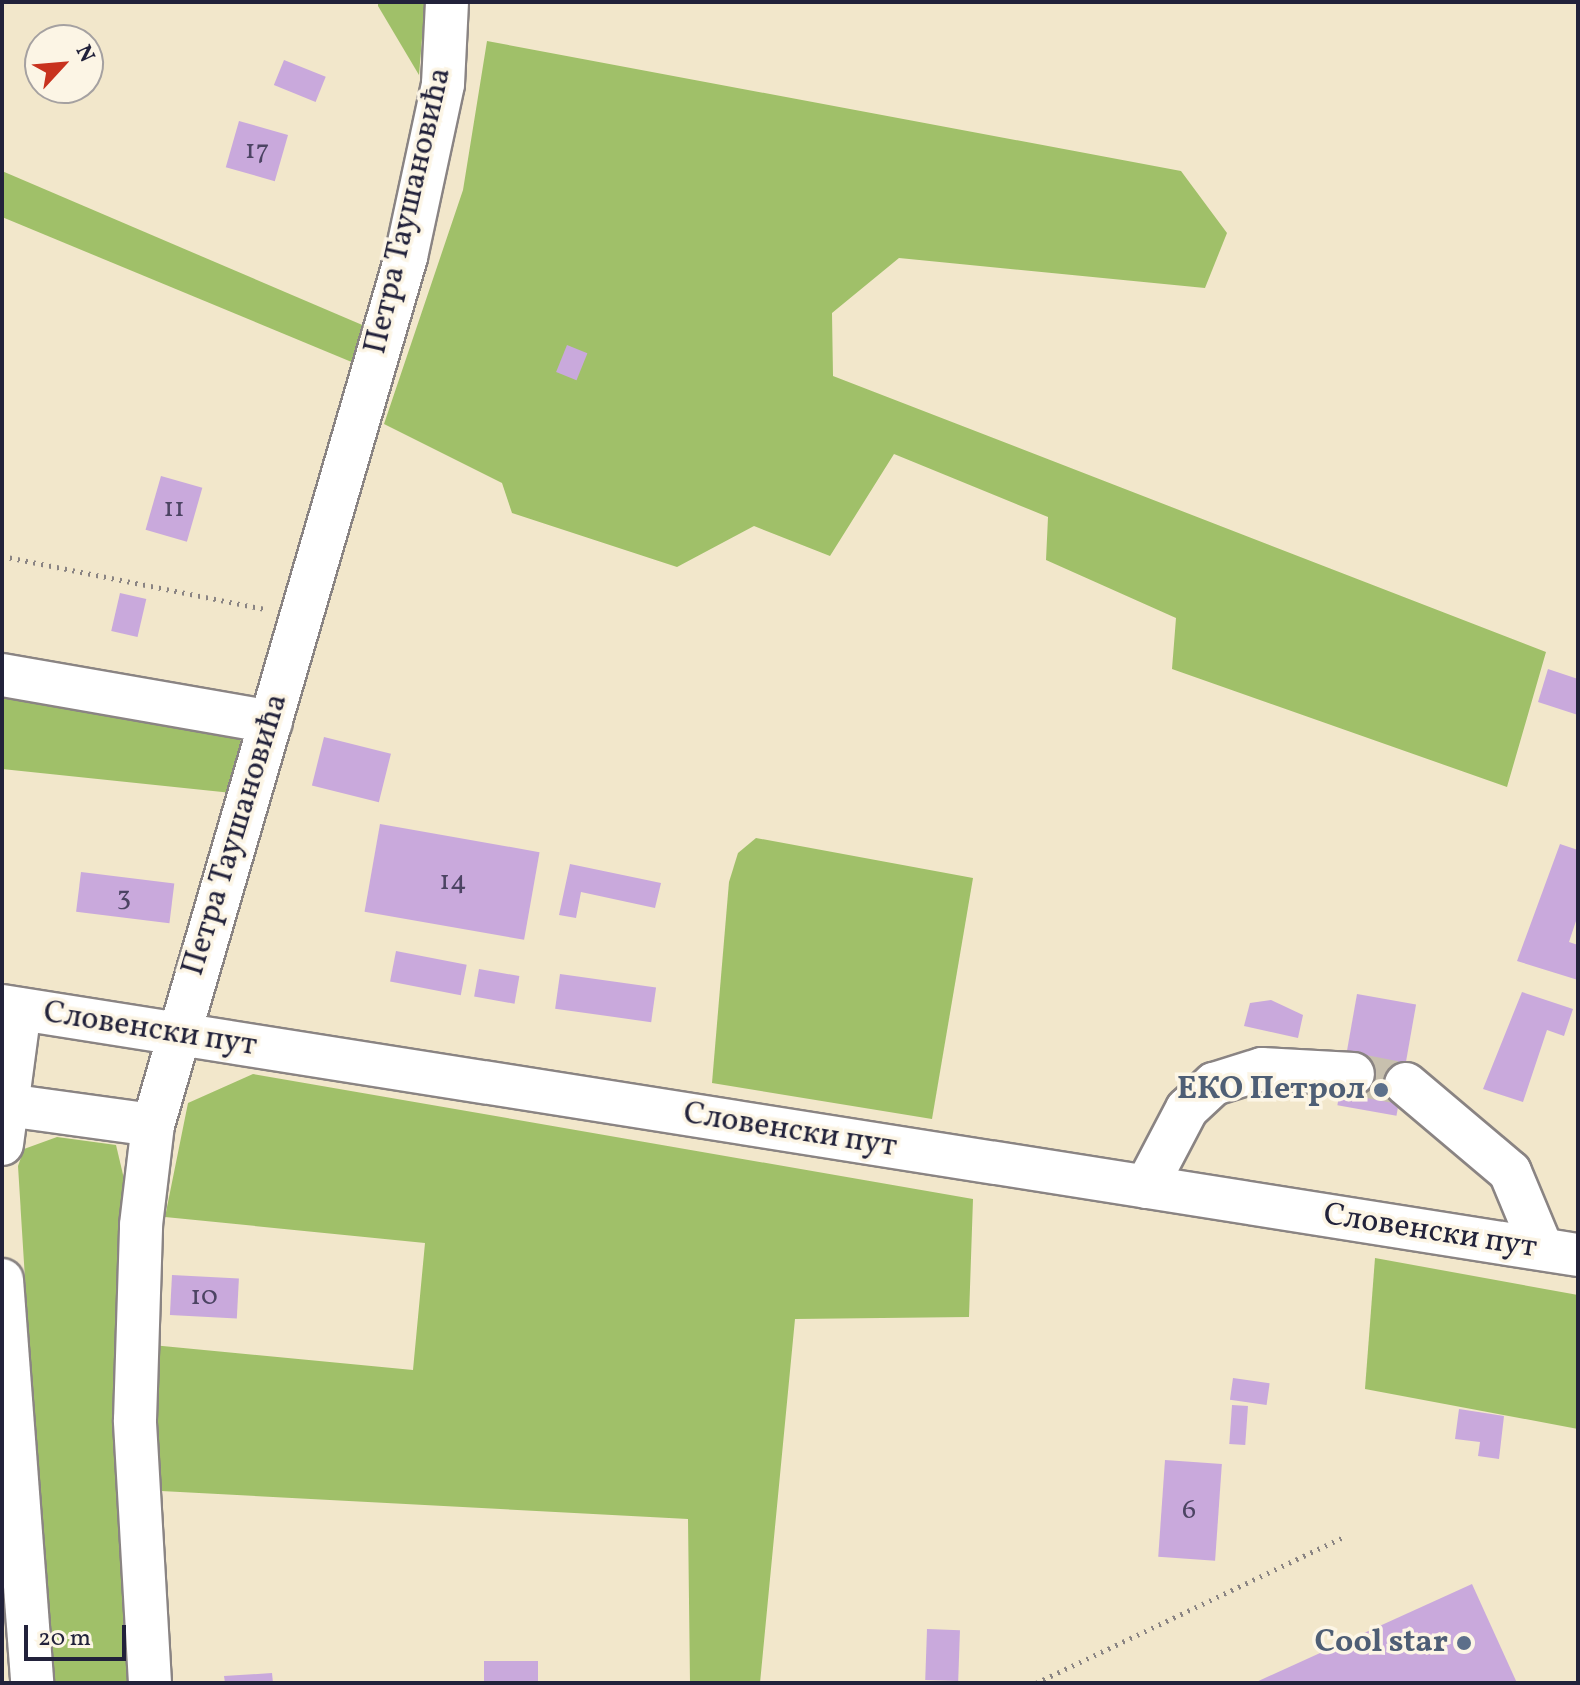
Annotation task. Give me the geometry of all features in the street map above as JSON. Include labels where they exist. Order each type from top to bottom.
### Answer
[{"type":"street","name":"Петра Таушановића","points":[[150,1683],[135,1420],[141,1225],[153,1125],[174,1035],[303,617],[406,257],[443,84],[447,2]]},
{"type":"street","points":[[2,675],[271,722]]},
{"type":"street","points":[[11,1007],[4,1124],[153,1125]]},
{"type":"street","name":"Словенски пут","points":[[11,1007],[1560,1252]]},
{"type":"street","points":[[1146,1187],[1187,1109],[1214,1084],[1262,1069],[1353,1074]]},
{"type":"street","points":[[1406,1084],[1510,1172],[1560,1252]]},
{"type":"street","points":[[2,1280],[32,1683]]},
{"type":"path","points":[[2,556],[303,617]]},
{"type":"path","points":[[1036,1683],[1343,1537]]},
{"type":"green space","points":[[378,2],[425,2],[419,75],[378,6]]},
{"type":"green space","points":[[487,41],[1181,171],[1227,233],[1205,288],[899,258],[832,313],[833,376],[1546,652],[1507,787],[1172,669],[1176,618],[1046,560],[1048,517],[894,454],[830,556],[754,526],[677,567],[512,513],[502,483],[384,424],[463,190]]},
{"type":"green space","points":[[2,171],[367,327],[354,363],[2,217]]},
{"type":"green space","points":[[2,693],[242,731],[232,793],[2,769]]},
{"type":"green space","points":[[756,838],[973,878],[932,1119],[712,1083],[729,882],[738,853]]},
{"type":"green space","points":[[253,1074],[973,1199],[969,1317],[795,1319],[760,1683],[690,1683],[688,1519],[161,1491],[152,1345],[413,1370],[425,1243],[165,1217],[188,1103]]},
{"type":"green space","points":[[57,1137],[116,1145],[125,1183],[133,1683],[50,1683],[18,1166],[24,1149]]},
{"type":"green space","points":[[1375,1258],[1578,1295],[1578,1429],[1365,1389]]},
{"type":"building","points":[[284,60],[326,77],[316,102],[274,85]]},
{"type":"building","points":[[239,121],[288,135],[275,181],[226,167]]},
{"type":"building","points":[[567,345],[587,353],[577,380],[556,372]]},
{"type":"building","points":[[161,476],[202,488],[187,542],[146,530]]},
{"type":"building","points":[[120,593],[146,599],[138,637],[111,631]]},
{"type":"building","points":[[1548,669],[1578,679],[1578,715],[1538,702]]},
{"type":"building","points":[[324,737],[391,754],[379,802],[312,786]]},
{"type":"building","points":[[380,824],[540,852],[524,940],[365,912]]},
{"type":"building","points":[[1560,844],[1578,850],[1578,915],[1569,942],[1578,945],[1578,980],[1517,961]]},
{"type":"building","points":[[570,864],[661,883],[655,908],[581,892],[576,918],[559,915]]},
{"type":"building","points":[[81,872],[174,883],[169,923],[76,912]]},
{"type":"building","points":[[396,951],[467,965],[461,995],[390,981]]},
{"type":"building","points":[[479,969],[519,976],[515,1004],[474,997]]},
{"type":"building","points":[[560,974],[656,987],[651,1022],[555,1009]]},
{"type":"building","points":[[1522,992],[1573,1009],[1564,1036],[1547,1030],[1523,1102],[1483,1089]]},
{"type":"building","points":[[1357,994],[1416,1004],[1396,1116],[1337,1105]]},
{"type":"building","points":[[1271,1000],[1303,1015],[1298,1038],[1244,1026],[1250,1003]]},
{"type":"building","points":[[172,1275],[239,1279],[237,1318],[170,1315]]},
{"type":"building","points":[[1233,1378],[1270,1383],[1267,1405],[1230,1400]]},
{"type":"building","points":[[1232,1405],[1248,1406],[1245,1445],[1229,1444]]},
{"type":"building","points":[[1459,1409],[1504,1416],[1499,1459],[1478,1456],[1480,1442],[1455,1439]]},
{"type":"building","points":[[1165,1460],[1222,1464],[1215,1561],[1158,1557]]},
{"type":"building","points":[[1472,1584],[1517,1683],[1254,1683]]},
{"type":"building","points":[[927,1629],[960,1630],[958,1681],[925,1680]]},
{"type":"building","points":[[484,1661],[538,1661],[538,1683],[484,1683]]},
{"type":"building","points":[[272,1673],[273,1683],[225,1683],[224,1676]]},
{"type":"tunnel","points":[[1353,1074],[1406,1084]]},
{"type":"place","name":"ЕКО Петрол","points":[[1381,1090]]},
{"type":"place","name":"Cool star","points":[[1464,1643]]}]
